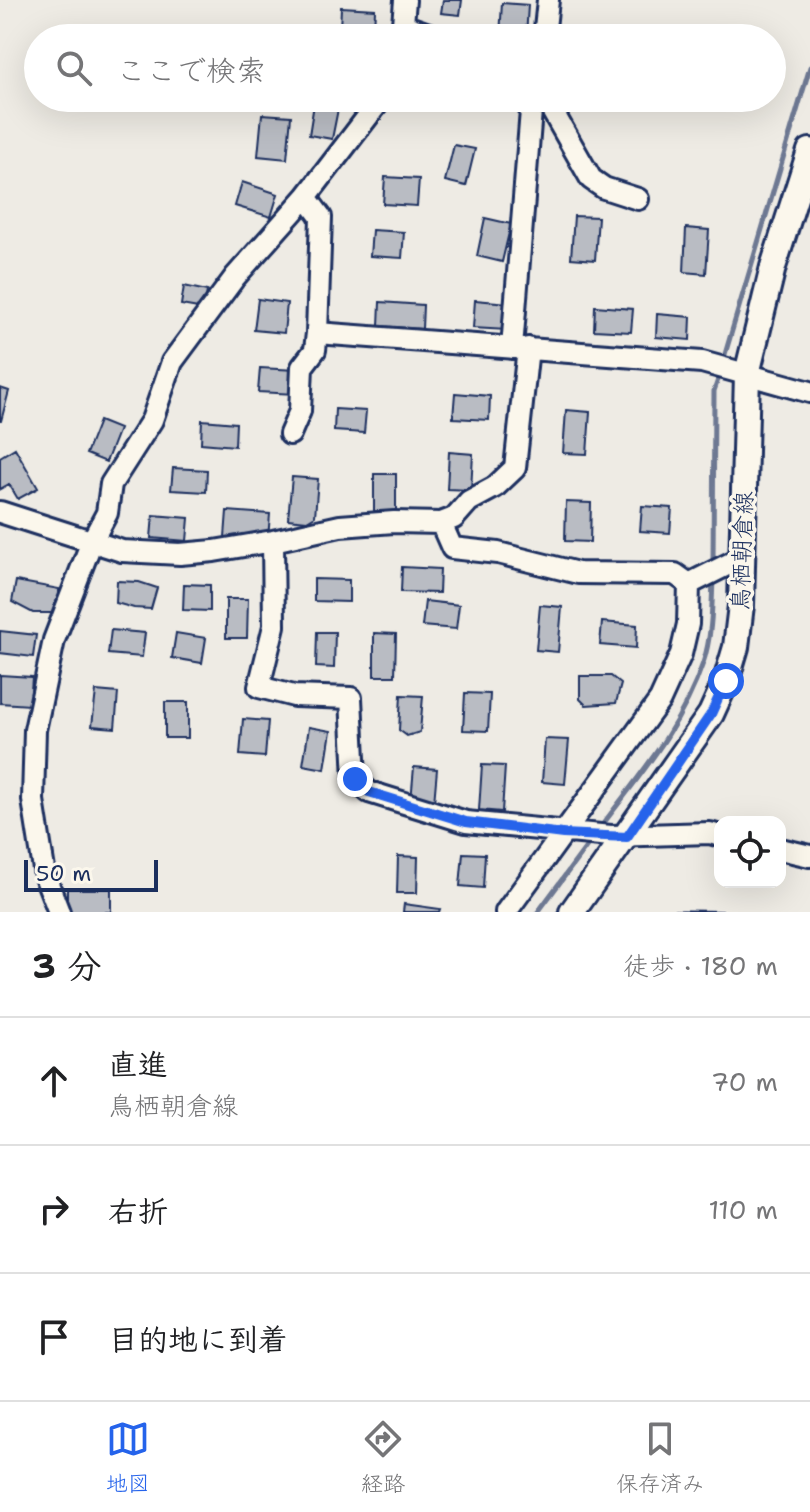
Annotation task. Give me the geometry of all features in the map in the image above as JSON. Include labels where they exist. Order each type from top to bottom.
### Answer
[{"type":"main road","name":"鳥栖朝倉線","points":[[572,912],[619,837],[711,714],[726,681],[736,647],[741,605],[740,372],[773,267],[806,177],[810,151]]},
{"type":"street","points":[[403,24],[405,0]]},
{"type":"street","points":[[545,24],[548,0]]},
{"type":"street","points":[[59,912],[45,876],[33,800],[35,730],[54,640],[92,541],[107,513],[111,484],[152,420],[172,362],[235,277],[306,197],[371,112]]},
{"type":"street","points":[[0,512],[122,551],[180,554],[273,541],[340,526],[441,523],[454,518],[469,501],[495,487],[515,468],[531,112]]},
{"type":"street","points":[[553,112],[591,179],[604,188],[638,199]]},
{"type":"street","points":[[290,434],[300,411],[302,367],[315,350],[317,333],[321,217],[306,197]]},
{"type":"street","points":[[317,333],[702,362],[810,392]]},
{"type":"street","points":[[441,523],[452,548],[498,553],[578,573],[675,574],[689,584]]},
{"type":"street","points":[[273,541],[274,626],[259,687],[294,696],[351,698],[355,779],[369,792],[466,822],[619,837],[714,834]]},
{"type":"street","points":[[689,584],[743,557]]},
{"type":"street","points":[[506,912],[570,834],[660,700],[681,654],[688,624],[689,584]]},
{"type":"street","points":[[786,850],[810,856]]},
{"type":"building","points":[[443,0],[462,0],[460,15],[441,13]]},
{"type":"building","points":[[502,3],[528,5],[527,24],[501,24]]},
{"type":"building","points":[[341,7],[375,9],[374,24],[340,24]]},
{"type":"building","points":[[313,112],[337,112],[332,139],[309,135]]},
{"type":"building","points":[[262,114],[291,116],[287,159],[258,156]]},
{"type":"building","points":[[454,145],[475,149],[466,186],[445,181]]},
{"type":"building","points":[[385,177],[419,179],[417,206],[383,204]]},
{"type":"building","points":[[242,182],[278,194],[271,217],[235,206]]},
{"type":"building","points":[[574,216],[598,217],[595,260],[571,258]]},
{"type":"building","points":[[485,218],[511,224],[502,262],[477,256]]},
{"type":"building","points":[[686,228],[709,230],[706,274],[684,272]]},
{"type":"building","points":[[372,230],[404,232],[402,258],[370,256]]},
{"type":"building","points":[[184,286],[207,291],[204,309],[181,305]]},
{"type":"building","points":[[258,299],[287,303],[284,333],[254,330]]},
{"type":"building","points":[[475,300],[508,303],[507,330],[473,328]]},
{"type":"building","points":[[380,302],[423,305],[422,329],[379,326]]},
{"type":"building","points":[[595,306],[633,309],[631,332],[594,330]]},
{"type":"building","points":[[657,314],[691,317],[690,340],[656,337]]},
{"type":"building","points":[[260,368],[296,370],[295,394],[258,392]]},
{"type":"building","points":[[0,388],[9,391],[1,421],[0,421]]},
{"type":"building","points":[[455,393],[490,396],[489,420],[453,418]]},
{"type":"building","points":[[335,409],[366,411],[364,433],[334,431]]},
{"type":"building","points":[[566,410],[590,412],[587,454],[563,453]]},
{"type":"building","points":[[202,420],[236,423],[235,446],[201,443]]},
{"type":"building","points":[[99,421],[119,429],[106,462],[86,454]]},
{"type":"building","points":[[15,448],[38,488],[18,499],[9,484],[0,489],[0,457]]},
{"type":"building","points":[[449,452],[473,454],[471,490],[447,489]]},
{"type":"building","points":[[173,468],[207,470],[206,492],[171,490]]},
{"type":"building","points":[[374,474],[396,474],[396,511],[374,511]]},
{"type":"building","points":[[292,477],[318,479],[315,516],[307,521],[288,519]]},
{"type":"building","points":[[566,502],[591,503],[590,542],[565,541]]},
{"type":"building","points":[[642,506],[672,508],[670,533],[640,531]]},
{"type":"building","points":[[227,511],[270,514],[268,539],[225,537]]},
{"type":"building","points":[[153,515],[189,518],[187,541],[151,538]]},
{"type":"building","points":[[402,567],[440,569],[439,593],[401,592]]},
{"type":"building","points":[[314,579],[349,580],[349,602],[314,601]]},
{"type":"building","points":[[16,581],[59,589],[59,613],[33,613],[12,602]]},
{"type":"building","points":[[117,581],[139,582],[157,588],[151,609],[116,603]]},
{"type":"building","points":[[184,584],[210,585],[210,611],[183,610]]},
{"type":"building","points":[[226,599],[248,599],[247,638],[226,638]]},
{"type":"building","points":[[425,601],[459,605],[456,629],[422,626]]},
{"type":"building","points":[[540,605],[562,607],[558,652],[536,650]]},
{"type":"building","points":[[602,622],[637,625],[636,648],[600,645]]},
{"type":"building","points":[[111,630],[145,633],[142,657],[108,654]]},
{"type":"building","points":[[0,631],[36,635],[33,657],[0,653]]},
{"type":"building","points":[[317,632],[335,632],[334,668],[316,667]]},
{"type":"building","points":[[176,633],[206,638],[202,663],[172,658]]},
{"type":"building","points":[[374,633],[396,634],[395,676],[374,676]]},
{"type":"building","points":[[0,675],[32,677],[30,705],[0,703]]},
{"type":"building","points":[[580,676],[611,676],[621,684],[616,703],[586,705],[580,699]]},
{"type":"building","points":[[96,691],[118,693],[115,728],[92,726]]},
{"type":"building","points":[[465,693],[490,694],[488,731],[463,730]]},
{"type":"building","points":[[401,695],[423,696],[420,732],[407,736],[399,730]]},
{"type":"building","points":[[165,702],[188,702],[188,738],[165,738]]},
{"type":"building","points":[[243,719],[268,721],[265,757],[240,755]]},
{"type":"building","points":[[309,727],[331,731],[325,769],[303,765]]},
{"type":"building","points":[[545,739],[569,740],[565,784],[542,782]]},
{"type":"building","points":[[482,765],[505,766],[502,812],[479,810]]},
{"type":"building","points":[[414,767],[437,769],[434,803],[411,801]]},
{"type":"building","points":[[463,853],[485,854],[483,888],[460,886]]},
{"type":"building","points":[[398,856],[418,857],[417,893],[397,893]]},
{"type":"building","points":[[67,889],[111,889],[111,912],[67,912]]},
{"type":"building","points":[[404,904],[440,909],[439,912],[403,912]]},
{"type":"building","points":[[722,911],[722,912],[653,912]]},
{"type":"waterway","points":[[723,361],[810,67]]},
{"type":"waterway","points":[[713,568],[714,391],[721,371]]},
{"type":"waterway","points":[[600,828],[658,750],[694,686],[708,643],[713,578]]},
{"type":"waterway","points":[[538,912],[592,839]]},
{"type":"route","points":[[355,779],[369,792],[466,822],[563,834],[627,837],[711,714],[726,681]]}]
